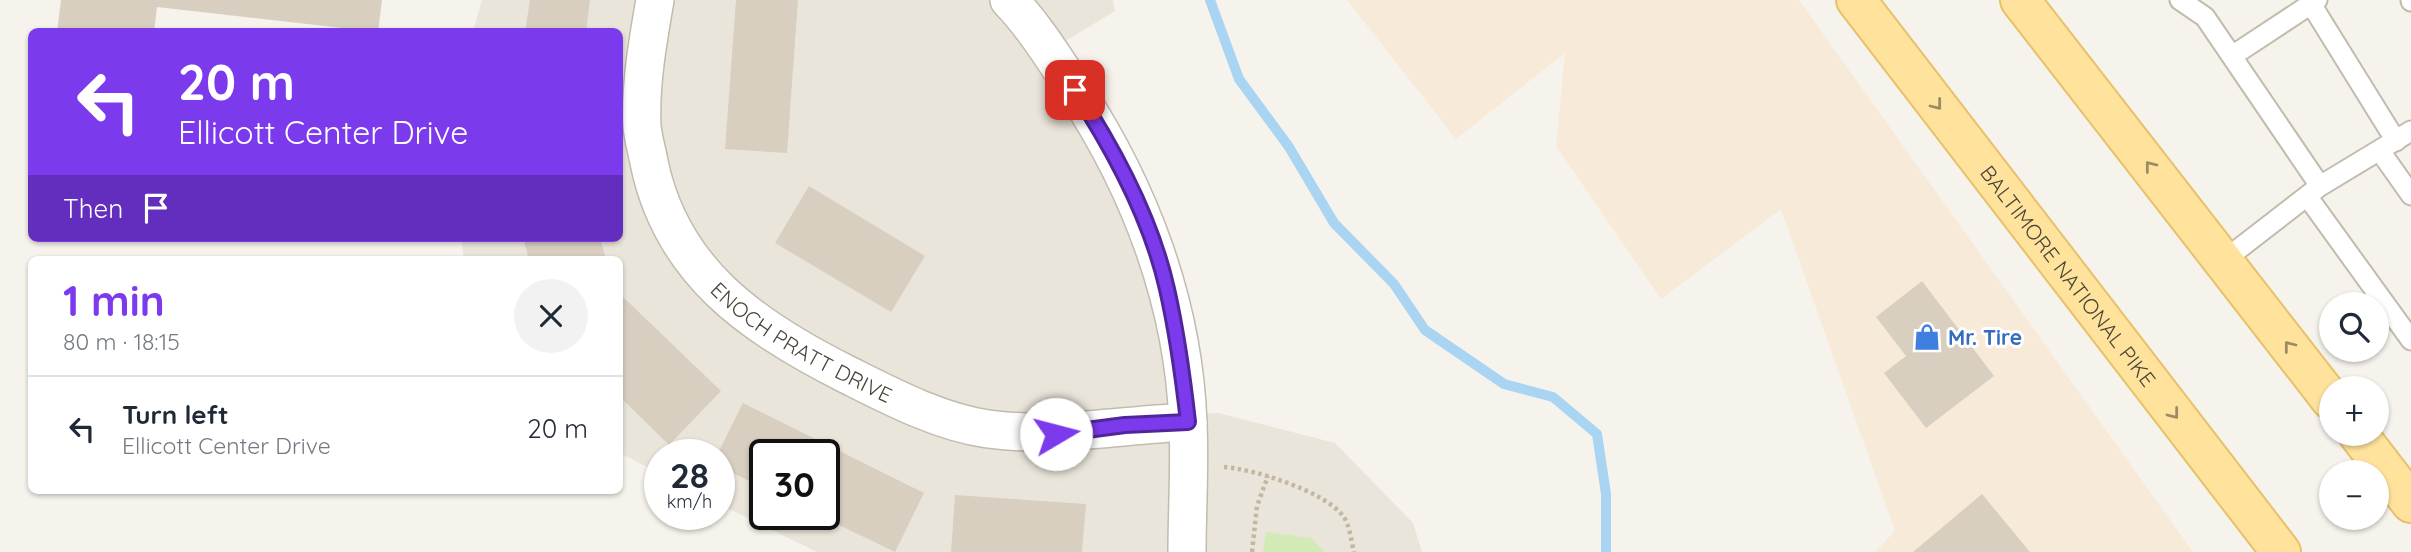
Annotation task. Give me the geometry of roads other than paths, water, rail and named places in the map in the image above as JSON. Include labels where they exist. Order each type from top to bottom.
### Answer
[{"type":"main road","name":"BALTIMORE NATIONAL PIKE","points":[[1856,0],[2281,552]]},
{"type":"main road","points":[[2021,0],[2319,385]]},
{"type":"main road","points":[[2367,446],[2411,503]]},
{"type":"street","name":"ENOCH PRATT DRIVE","points":[[655,0],[642,127],[654,188],[675,235],[700,273],[750,318],[812,357],[883,392],[951,420],[987,429],[1056,434],[1125,425],[1188,422]]},
{"type":"street","points":[[1009,0],[1048,49],[1102,132],[1143,216],[1167,286],[1188,422],[1186,552]]},
{"type":"lane","points":[[2180,0],[2205,16],[2232,55],[2313,191],[2411,340]]},
{"type":"lane","points":[[2232,55],[2314,2],[2395,141],[2411,195]]},
{"type":"lane","points":[[2223,261],[2313,191],[2395,141]]},
{"type":"waterway","points":[[1210,0],[1239,79],[1289,147],[1334,223],[1394,284],[1425,330],[1504,384],[1553,397],[1597,434],[1606,494],[1606,552]]},
{"type":"place","name":"Mr. Tire","points":[[1927,337]]}]
